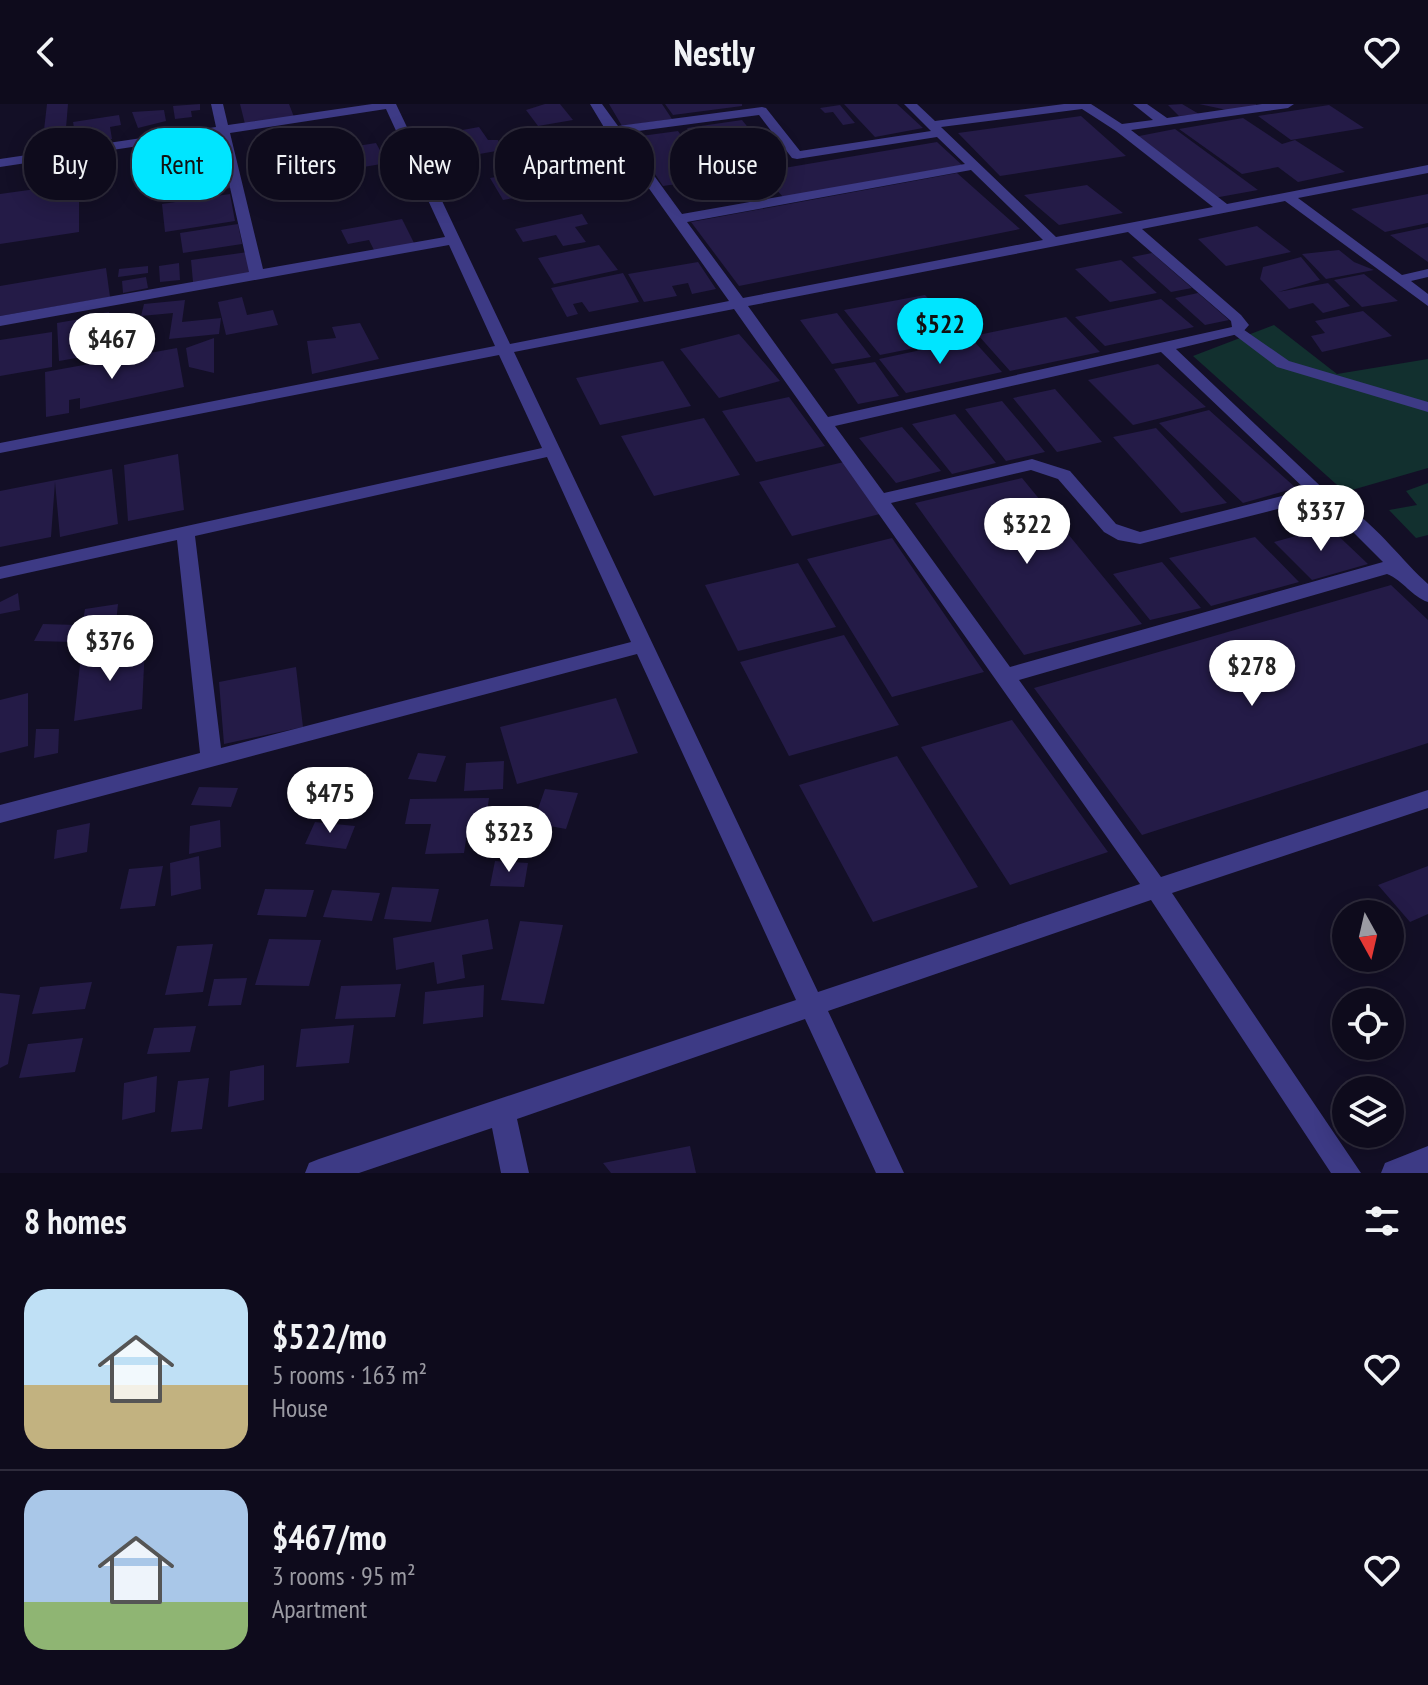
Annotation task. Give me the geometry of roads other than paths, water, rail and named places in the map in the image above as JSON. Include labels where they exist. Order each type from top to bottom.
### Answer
[{"type":"street","points":[[217,104],[223,128]]},
{"type":"street","points":[[596,104],[610,128]]},
{"type":"street","points":[[910,104],[1054,243]]},
{"type":"street","points":[[1139,104],[1165,122]]},
{"type":"street","points":[[1120,128],[1288,104]]},
{"type":"street","points":[[232,129],[390,105],[890,1173]]},
{"type":"street","points":[[634,128],[762,111],[797,155],[1088,105],[1223,208]]},
{"type":"street","points":[[0,163],[132,143]]},
{"type":"street","points":[[678,219],[974,166]]},
{"type":"street","points":[[232,168],[257,275]]},
{"type":"street","points":[[0,448],[1428,169]]},
{"type":"street","points":[[654,187],[1155,887],[1347,1173]]},
{"type":"street","points":[[1288,197],[1428,301]]},
{"type":"street","points":[[824,423],[1237,330],[1241,325],[1236,318],[1132,228]]},
{"type":"street","points":[[0,321],[451,240]]},
{"type":"street","points":[[1399,280],[1428,273]]},
{"type":"street","points":[[1237,330],[1283,364],[1428,407]]},
{"type":"street","points":[[1166,348],[1428,595]]},
{"type":"street","points":[[0,573],[552,451]]},
{"type":"street","points":[[879,500],[1032,464],[1064,475],[1110,528],[1125,536],[1140,538],[1305,496],[1325,499]]},
{"type":"street","points":[[185,533],[211,759]]},
{"type":"street","points":[[1006,676],[1388,567],[1404,573]]},
{"type":"street","points":[[0,814],[642,646]]},
{"type":"street","points":[[319,1173],[813,1008],[1155,887],[1428,799]]},
{"type":"street","points":[[502,1112],[515,1173]]},
{"type":"street","points":[[1395,1173],[1428,1160]]}]
